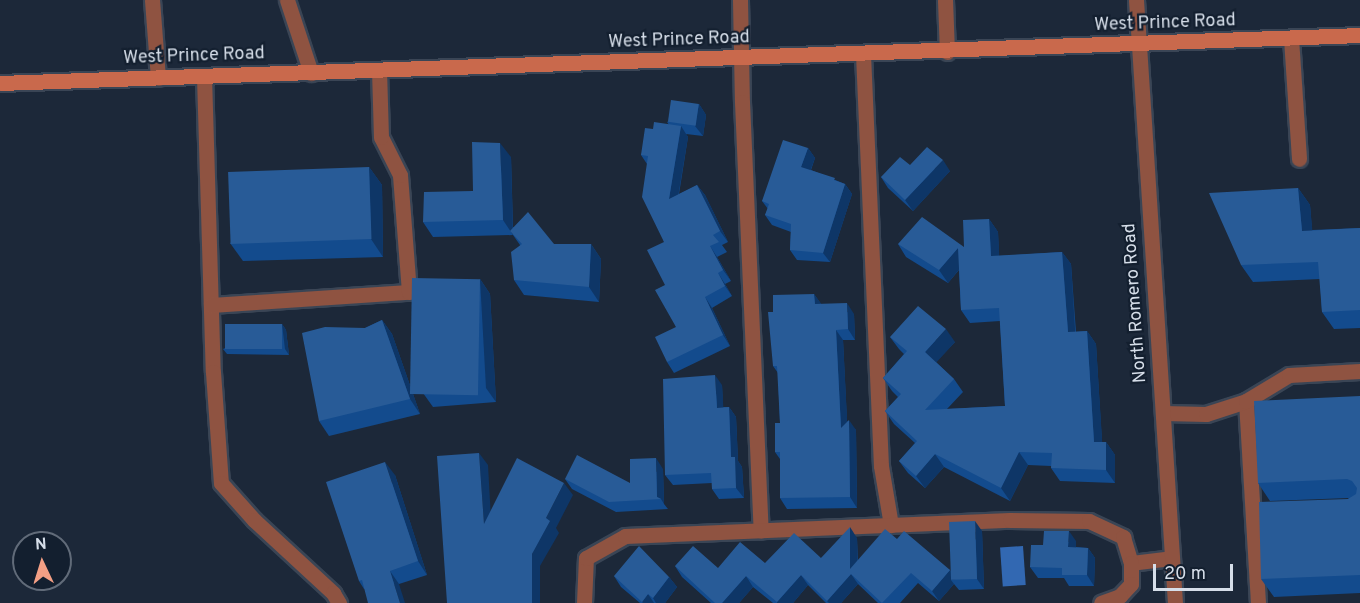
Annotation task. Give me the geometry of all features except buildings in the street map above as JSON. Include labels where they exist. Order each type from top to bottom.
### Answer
[{"type":"main road","name":"West Prince Road","points":[[0,83],[1139,45],[1360,35]]},
{"type":"street","points":[[152,0],[158,78]]},
{"type":"street","points":[[287,0],[311,73]]},
{"type":"street","points":[[740,0],[740,58],[761,531]]},
{"type":"street","points":[[945,0],[947,51]]},
{"type":"street","name":"North Romero Road","points":[[1136,0],[1175,603]]},
{"type":"street","points":[[1291,38],[1299,159]]},
{"type":"street","points":[[863,54],[881,466],[891,525]]},
{"type":"street","points":[[211,305],[409,292],[400,175],[381,137],[379,71]]},
{"type":"street","points":[[204,76],[211,305],[221,483],[255,520],[333,593],[339,603]]},
{"type":"street","points":[[1163,413],[1206,414],[1246,400],[1289,375],[1360,371]]},
{"type":"street","points":[[1246,400],[1259,511],[1258,603]]},
{"type":"street","points":[[584,603],[586,558],[625,536],[1010,520],[1089,521],[1123,537],[1131,563],[1131,584],[1120,596],[1101,603]]},
{"type":"street","points":[[1131,563],[1172,558]]},
{"type":"water","points":[[1023,546],[1026,585],[1003,587],[1000,548]]}]
